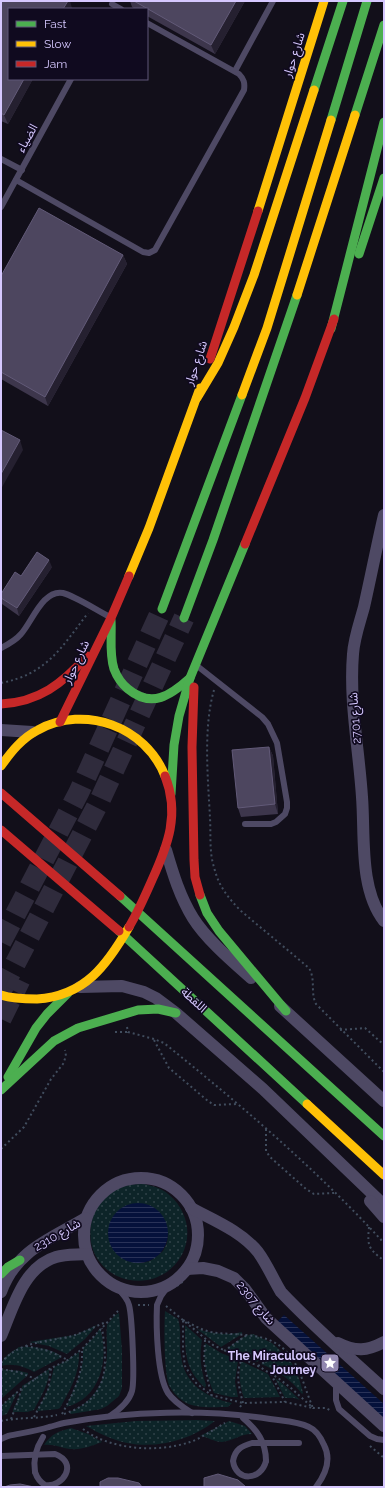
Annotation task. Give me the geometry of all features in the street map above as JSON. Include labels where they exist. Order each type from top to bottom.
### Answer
[{"type":"main road","name":"شارع حوار","points":[[60,722],[111,618],[149,528],[197,398],[240,271],[324,1]]},
{"type":"main road","points":[[197,398],[218,363],[234,327],[251,282],[343,1]]},
{"type":"main road","points":[[162,609],[267,328],[367,1]]},
{"type":"main road","points":[[184,618],[213,540],[300,287],[384,25]]},
{"type":"main road","points":[[331,329],[384,122]]},
{"type":"main road","points":[[1,995],[20,1000],[41,998],[68,993],[80,987],[97,972],[112,954],[138,912],[166,850],[172,822],[171,794],[175,738],[179,716],[190,678],[305,398],[368,229],[384,178]]},
{"type":"main road","points":[[111,618],[112,660],[114,671],[121,682],[131,691],[144,698],[156,699],[169,694],[190,678]]},
{"type":"main road","points":[[1,704],[26,702],[44,694],[79,665],[98,642]]},
{"type":"main road","points":[[196,665],[193,716],[195,877],[200,896],[207,913],[219,931],[286,1011]]},
{"type":"main road","points":[[1,766],[16,747],[32,732],[60,722],[81,719],[102,721],[122,728],[140,740],[155,755],[165,773],[171,794]]},
{"type":"main road","points":[[1,793],[138,912],[384,1136]]},
{"type":"main road","name":"اللقطة","points":[[1,830],[124,936],[384,1175]]},
{"type":"main road","points":[[1,1090],[37,1027],[68,993]]},
{"type":"main road","points":[[1,1090],[40,1052],[54,1041],[78,1028],[138,1010],[148,1009],[176,1013]]},
{"type":"main road","points":[[1,1274],[8,1267],[20,1260]]},
{"type":"street","name":"شارع 2701","points":[[384,515],[353,653],[352,678],[362,797],[364,850],[369,887],[374,903],[384,921]]},
{"type":"street","points":[[1,730],[32,732]]},
{"type":"street","points":[[166,850],[182,898],[194,920],[211,940],[384,1101]]},
{"type":"street","name":"اللقطة","points":[[80,987],[122,986],[144,992],[156,998],[176,1013],[263,1089],[384,1205]]},
{"type":"street","points":[[336,1160],[384,1217]]},
{"type":"street","points":[[140,1178],[150,1179],[170,1186],[182,1196],[191,1208],[195,1218],[198,1239],[188,1274],[176,1281],[172,1288],[144,1293],[130,1291],[116,1287],[98,1274],[87,1254],[84,1236],[86,1218],[96,1200],[107,1190],[120,1182],[140,1178]]},
{"type":"street","points":[[191,1208],[248,1242],[258,1252],[281,1292],[328,1338],[384,1389]]},
{"type":"street","name":"شارع 2310","points":[[1,1292],[9,1273],[20,1260],[47,1239],[86,1218]]},
{"type":"street","name":"شارع 2310","points":[[1,1336],[24,1283],[35,1270],[43,1263],[54,1258],[87,1254]]},
{"type":"street","name":"شارع 2307","points":[[188,1274],[203,1268],[218,1271],[234,1278],[245,1289],[266,1318],[384,1426]]},
{"type":"street","points":[[328,1338],[347,1348],[360,1350],[372,1348],[384,1342]]},
{"type":"lane","points":[[235,72],[273,1]]},
{"type":"lane","points":[[16,180],[143,252],[152,252],[157,247],[244,90],[244,81],[239,74],[148,24]]},
{"type":"lane","name":"الضياء","points":[[1,207],[70,80]]},
{"type":"lane","points":[[1,159],[22,170]]},
{"type":"lane","points":[[1,648],[16,639],[22,633],[43,601],[52,594],[63,594],[111,618]]},
{"type":"lane","points":[[196,665],[262,717],[268,724],[277,743],[287,802],[284,814],[276,822],[271,824],[245,824]]},
{"type":"lane","points":[[108,1417],[122,1407],[130,1396],[133,1378],[130,1309],[125,1296],[116,1287]]},
{"type":"lane","points":[[172,1288],[161,1296],[157,1305],[161,1374],[169,1394],[183,1408],[194,1414]]},
{"type":"lane","points":[[336,1382],[336,1400],[339,1409],[370,1436],[384,1440]]},
{"type":"lane","points":[[1,1439],[63,1423],[136,1414],[241,1414],[301,1424],[310,1428],[316,1433],[325,1447],[328,1458],[325,1474],[316,1487]]},
{"type":"lane","points":[[241,1414],[258,1433],[264,1445],[266,1461],[261,1472],[255,1476],[243,1476],[237,1471],[233,1461],[239,1448],[252,1443],[299,1442]]},
{"type":"lane","points":[[1,1456],[55,1454],[62,1458],[68,1468],[61,1484],[48,1486],[41,1482],[35,1472],[34,1467],[36,1451],[43,1437],[54,1426]]},
{"type":"path","points":[[1,683],[24,677],[43,666],[54,656],[92,608]]},
{"type":"path","points":[[216,681],[208,717],[208,748],[212,857],[218,882],[240,911],[309,968],[313,977],[313,994],[316,1004],[340,1030],[384,1072]]},
{"type":"path","points":[[124,1014],[128,1032],[164,1043],[238,1104],[334,1193],[384,1244]]},
{"type":"path","points":[[340,1030],[365,1028],[384,1045]]},
{"type":"path","points":[[154,1039],[169,1068],[208,1101],[214,1105],[238,1104]]},
{"type":"path","points":[[1,1149],[24,1127],[52,1079],[63,1064],[66,1056],[65,1049],[54,1041]]},
{"type":"path","points":[[266,1129],[266,1151],[270,1157],[310,1192],[314,1194],[334,1193]]},
{"type":"path","points":[[369,1227],[367,1241],[370,1248],[384,1261]]},
{"type":"path","points":[[172,1288],[188,1274]]},
{"type":"path","points":[[168,1299],[165,1306],[205,1340],[271,1374],[291,1388],[313,1408]]},
{"type":"path","points":[[135,1306],[150,1305]]},
{"type":"path","points":[[1,1406],[21,1389],[51,1368],[68,1360],[82,1349],[118,1311]]},
{"type":"path","points":[[183,1320],[210,1332],[254,1335],[272,1342],[285,1350],[297,1367],[313,1408]]},
{"type":"path","points":[[183,1320],[183,1351],[185,1366],[195,1382],[211,1395],[243,1403],[285,1402],[313,1408],[326,1408],[333,1412]]},
{"type":"path","points":[[1,1363],[5,1357],[24,1345],[70,1337],[108,1321]]},
{"type":"path","points":[[1,1421],[47,1417],[62,1414],[84,1405],[94,1396],[105,1371],[106,1358],[102,1328]]},
{"type":"path","points":[[224,1351],[248,1334]]},
{"type":"path","points":[[205,1340],[204,1362],[211,1395]]},
{"type":"path","points":[[24,1345],[49,1351],[68,1360]]},
{"type":"path","points":[[62,1414],[76,1388],[82,1367],[82,1349]]},
{"type":"path","points":[[258,1366],[268,1360],[289,1354]]},
{"type":"path","points":[[241,1414],[243,1403],[238,1374],[239,1365],[242,1359]]},
{"type":"path","points":[[34,1418],[48,1391],[51,1368]]},
{"type":"path","points":[[1,1369],[18,1372],[36,1379]]},
{"type":"path","points":[[271,1374],[285,1402]]},
{"type":"path","points":[[11,1419],[21,1389]]},
{"type":"path","points":[[62,1414],[67,1416]]},
{"type":"path","points":[[79,1426],[98,1438],[118,1445],[158,1448],[191,1442],[226,1422]]},
{"type":"path","points":[[370,1445],[384,1458]]},
{"type":"green space","points":[[144,1184],[161,1189],[169,1194],[177,1203],[185,1219],[187,1235],[184,1250],[176,1263],[165,1273],[151,1279],[134,1281],[117,1276],[100,1262],[92,1247],[90,1232],[94,1214],[98,1205],[104,1198],[119,1188]],"holes":[[[154,1208],[160,1213],[168,1235],[167,1243],[163,1251],[150,1261],[142,1263],[118,1255],[113,1248],[110,1223],[115,1215],[121,1209]]]},
{"type":"green space","points":[[165,1311],[178,1319],[183,1366],[192,1382],[206,1393],[223,1401],[232,1403],[228,1407],[204,1407],[188,1404],[177,1396],[169,1385],[165,1359]]},
{"type":"green space","points":[[119,1313],[122,1350],[122,1388],[119,1396],[101,1409],[71,1414],[69,1412],[86,1402],[98,1388],[105,1370],[107,1325],[115,1315]]},
{"type":"green space","points":[[97,1325],[85,1339],[67,1354],[49,1346],[29,1342],[75,1335]]},
{"type":"green space","points":[[185,1325],[202,1340],[201,1357],[206,1385],[205,1388],[198,1381],[189,1366],[185,1343]]},
{"type":"green space","points":[[100,1328],[104,1352],[100,1376],[87,1396],[78,1403],[66,1407],[79,1377],[83,1361],[83,1348],[95,1336]]},
{"type":"green space","points":[[197,1329],[219,1334],[242,1332],[242,1334],[221,1347]]},
{"type":"green space","points":[[253,1334],[272,1343],[282,1352],[256,1362],[227,1349],[236,1342]]},
{"type":"green space","points":[[205,1343],[221,1353],[238,1360],[235,1382],[238,1397],[214,1393],[206,1368],[204,1356]]},
{"type":"green space","points":[[19,1347],[42,1348],[62,1357],[34,1372],[18,1366],[1,1366],[5,1357]]},
{"type":"green space","points":[[79,1352],[76,1374],[71,1388],[60,1408],[38,1411],[37,1410],[48,1389],[54,1367]]},
{"type":"green space","points":[[286,1355],[297,1373],[302,1388],[302,1394],[283,1376],[261,1364],[270,1359]]},
{"type":"green space","points":[[241,1362],[268,1374],[280,1397],[244,1398],[240,1380]]},
{"type":"green space","points":[[1,1369],[20,1371],[28,1373],[28,1375],[1,1399]]},
{"type":"green space","points":[[49,1369],[48,1380],[34,1410],[27,1412],[13,1412],[22,1390],[22,1386]]},
{"type":"green space","points":[[275,1378],[283,1384],[300,1400],[285,1398]]},
{"type":"green space","points":[[18,1391],[7,1414],[1,1416],[1,1406]]},
{"type":"green space","points":[[136,1421],[215,1421],[206,1428],[185,1438],[162,1444],[150,1445],[138,1445],[121,1442],[86,1426]]},
{"type":"green space","points":[[229,1421],[245,1426],[252,1434],[222,1442],[200,1436]]},
{"type":"green space","points":[[71,1428],[88,1434],[102,1442],[79,1449],[44,1445],[49,1438],[63,1430]]},
{"type":"shaded area","points":[[138,1203],[154,1208],[159,1212],[163,1217],[168,1233],[163,1249],[159,1254],[154,1258],[138,1263],[122,1258],[117,1254],[113,1249],[108,1233],[113,1217],[117,1212],[122,1208]]},
{"type":"shaded area","name":"The Miraculous Journey","points":[[284,1315],[384,1404],[384,1419],[276,1323]]},
{"type":"building","points":[[1,1],[68,1],[64,8],[8,8],[8,80],[23,80],[4,115],[1,113]]},
{"type":"building","points":[[134,1],[236,1],[211,45]]},
{"type":"building","points":[[39,208],[123,255],[45,397],[1,372],[1,276]]},
{"type":"building","points":[[1,430],[20,440],[1,474]]},
{"type":"building","points":[[37,552],[49,560],[17,608],[1,598],[1,594],[15,572],[21,576]]},
{"type":"building","points":[[269,747],[275,804],[238,808],[232,750]]},
{"type":"building","points":[[218,1474],[238,1480],[246,1487],[204,1487],[204,1478]]},
{"type":"building","points":[[108,1478],[118,1478],[139,1483],[142,1487],[100,1487],[100,1482]]},
{"type":"building","points":[[20,1484],[34,1487],[4,1487],[10,1485]]},
{"type":"tunnel","points":[[1,942],[79,792],[162,609]]},
{"type":"tunnel","points":[[1,991],[100,800],[184,618]]},
{"type":"tunnel","points":[[1,1019],[20,980]]},
{"type":"traffic: fast","points":[[314,90],[343,1]]},
{"type":"traffic: fast","points":[[331,120],[367,1]]},
{"type":"traffic: fast","points":[[355,115],[384,25]]},
{"type":"traffic: fast","points":[[331,329],[384,122]]},
{"type":"traffic: fast","points":[[359,254],[384,178]]},
{"type":"traffic: fast","points":[[184,618],[213,540],[297,295]]},
{"type":"traffic: fast","points":[[162,609],[242,395]]},
{"type":"traffic: fast","points":[[171,794],[174,745],[179,716],[190,678],[245,544]]},
{"type":"traffic: fast","points":[[111,620],[112,663],[118,678],[128,689],[137,695],[153,699],[176,690],[190,678]]},
{"type":"traffic: fast","points":[[200,895],[207,913],[219,931],[286,1011]]},
{"type":"traffic: fast","points":[[120,896],[384,1136]]},
{"type":"traffic: fast","points":[[119,931],[307,1104]]},
{"type":"traffic: fast","points":[[8,1077],[36,1028],[47,1014],[68,993]]},
{"type":"traffic: fast","points":[[1,1090],[54,1041],[78,1028],[138,1010],[158,1009],[176,1013]]},
{"type":"traffic: fast","points":[[1,1274],[8,1267],[20,1260]]},
{"type":"traffic: slow","points":[[258,211],[324,1]]},
{"type":"traffic: slow","points":[[197,398],[218,363],[254,275],[314,90]]},
{"type":"traffic: slow","points":[[297,295],[355,115]]},
{"type":"traffic: slow","points":[[242,395],[267,328],[331,120]]},
{"type":"traffic: slow","points":[[129,576],[149,528],[200,388]]},
{"type":"traffic: slow","points":[[1,766],[22,741],[38,730],[56,723],[75,719],[94,720],[112,725],[129,733],[144,744],[156,759],[165,776]]},
{"type":"traffic: slow","points":[[1,995],[14,998],[37,999],[54,997],[69,992],[93,976],[103,966],[129,927]]},
{"type":"traffic: slow","points":[[307,1104],[384,1175]]},
{"type":"traffic: jam","points":[[210,359],[258,211]]},
{"type":"traffic: jam","points":[[245,544],[305,398],[334,319]]},
{"type":"traffic: jam","points":[[60,722],[111,618],[129,576]]},
{"type":"traffic: jam","points":[[1,704],[27,700],[49,690],[68,675],[87,656]]},
{"type":"traffic: jam","points":[[194,687],[192,747],[194,860],[195,877],[200,895]]},
{"type":"traffic: jam","points":[[129,927],[158,867],[167,842],[172,816],[172,803],[165,776]]},
{"type":"traffic: jam","points":[[1,793],[120,896]]},
{"type":"traffic: jam","points":[[1,830],[119,931]]},
{"type":"place","name":"The Miraculous Journey","points":[[330,1363]]}]
